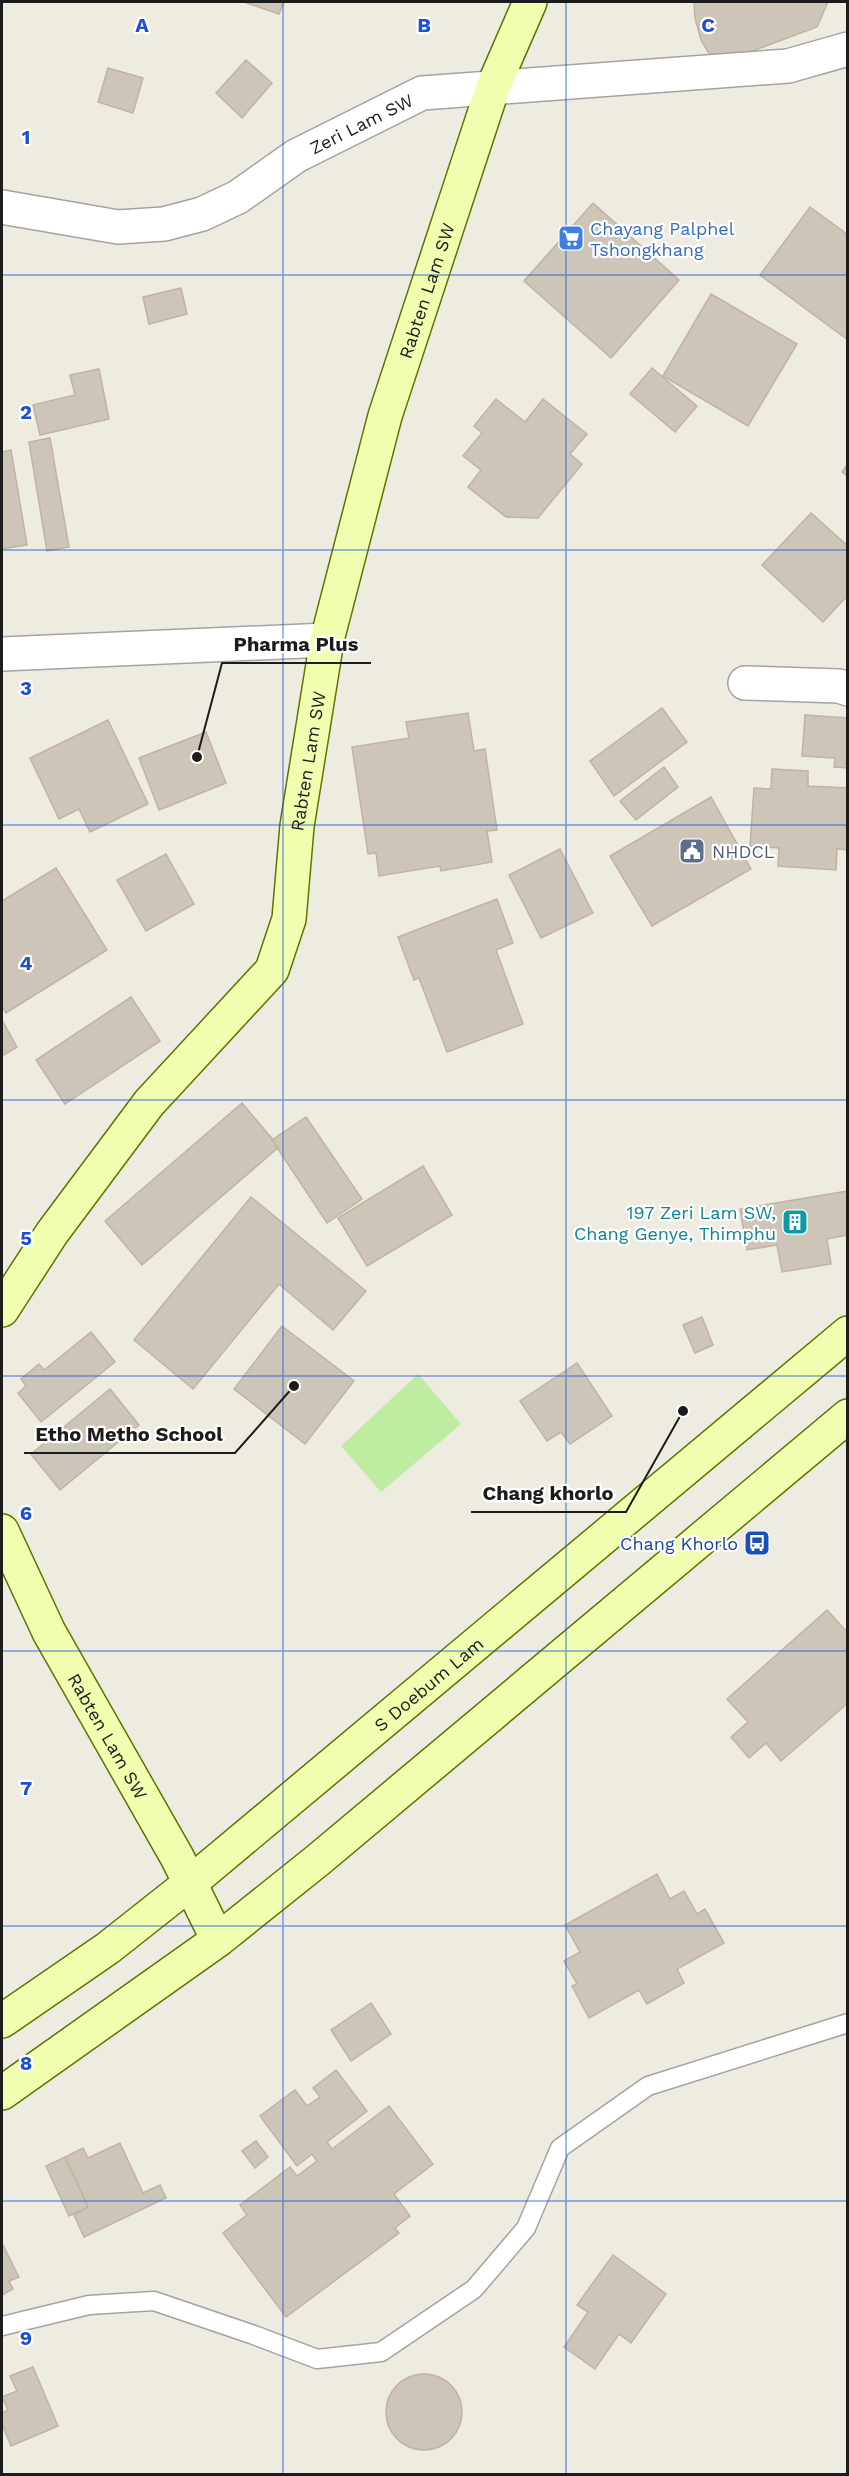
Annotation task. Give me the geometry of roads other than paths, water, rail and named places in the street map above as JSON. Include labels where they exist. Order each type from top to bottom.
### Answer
[{"type":"main road","name":"Rabten Lam SW","points":[[2,1310],[52,1233],[149,1103],[272,970],[289,919],[297,826],[327,640],[385,416],[493,87],[530,2]]},
{"type":"main road","name":"S Doebum Lam","points":[[2,2021],[108,1948],[189,1884],[848,1333]]},
{"type":"main road","points":[[2,2093],[218,1940],[518,1695],[848,1416]]},
{"type":"main road","name":"Rabten Lam SW","points":[[2,1531],[11,1574],[49,1632],[177,1857],[218,1940]]},
{"type":"street","name":"Zeri Lam SW","points":[[2,207],[118,227],[164,224],[202,214],[238,197],[296,156],[422,93],[788,66],[848,49]]},
{"type":"street","points":[[2,654],[327,640]]},
{"type":"street","points":[[745,683],[839,686],[848,689]]},
{"type":"lane","points":[[2,2326],[89,2305],[154,2301],[254,2334],[317,2359],[381,2352],[474,2289],[526,2228],[560,2148],[648,2086],[848,2023]]},
{"type":"place","name":"Chayang Palphel Tshongkhang","points":[[571,238]]},
{"type":"place","name":"Pharma Plus","points":[[197,757]]},
{"type":"place","name":"NHDCL","points":[[692,851]]},
{"type":"place","name":"197 Zeri Lam SW, Chang Genye, Thimphu","points":[[795,1222]]},
{"type":"place","name":"Etho Metho School","points":[[294,1386]]},
{"type":"place","name":"Chang khorlo","points":[[683,1411]]},
{"type":"place","name":"Chang Khorlo","points":[[757,1543]]}]
